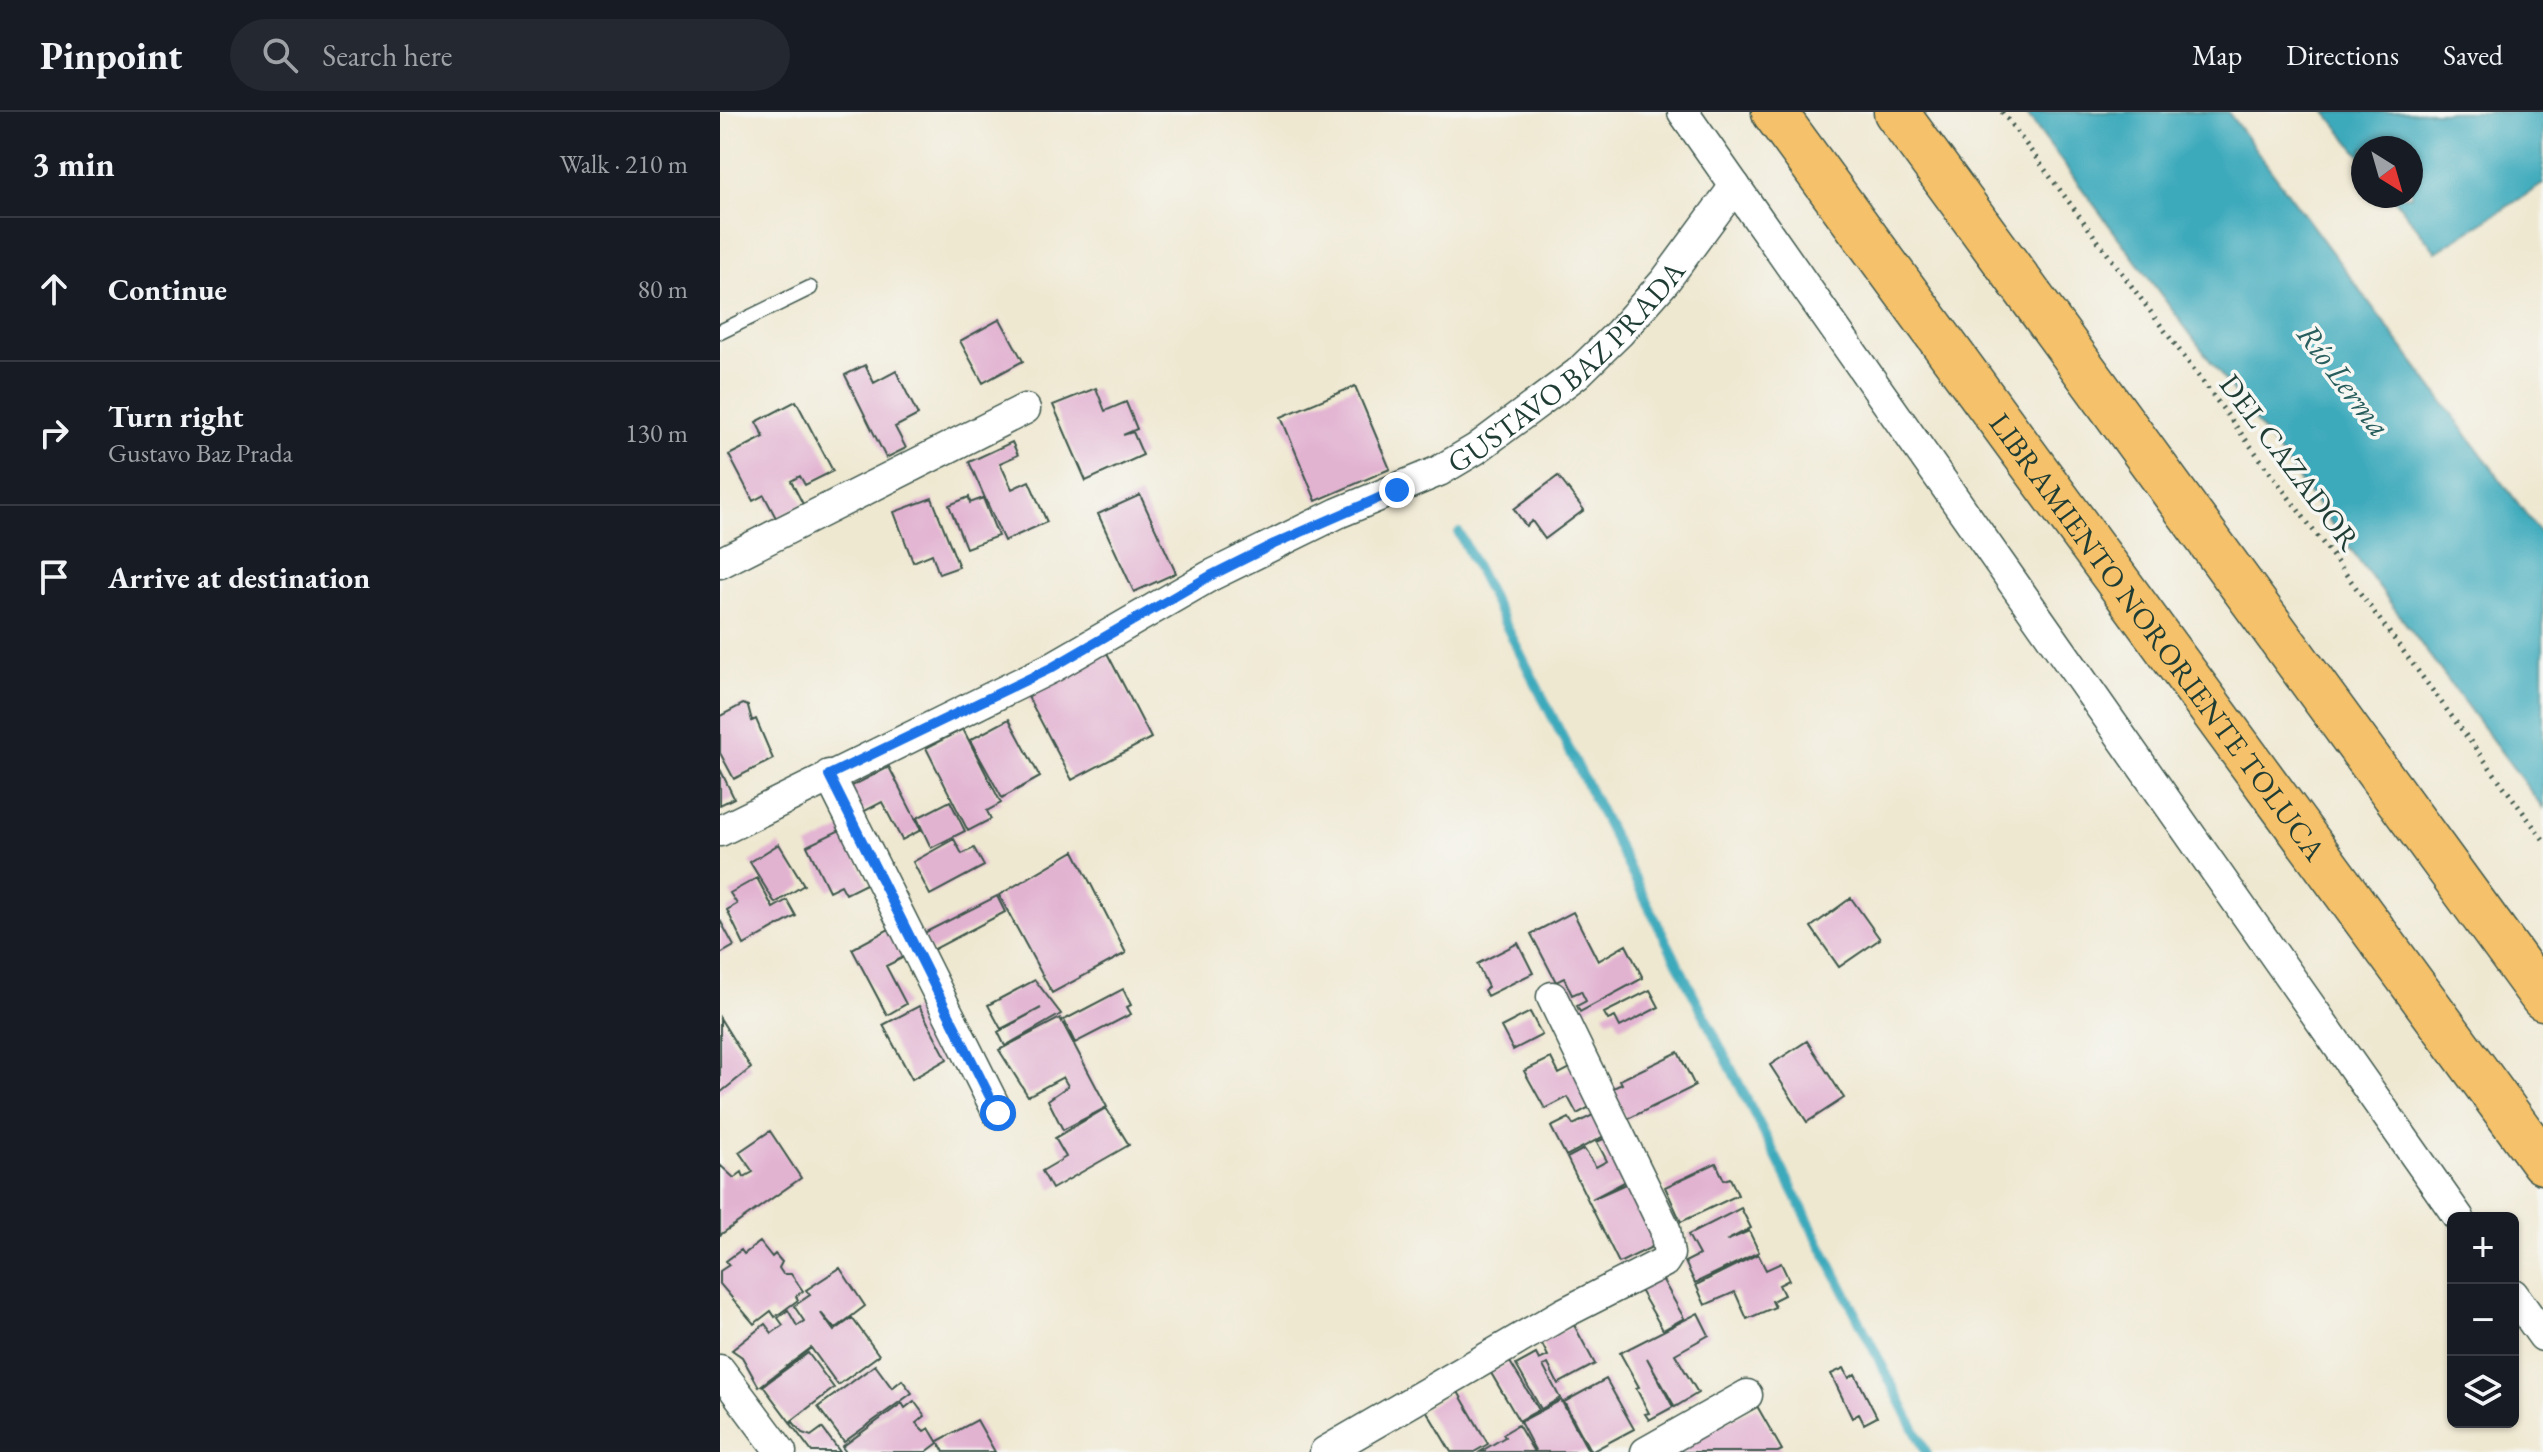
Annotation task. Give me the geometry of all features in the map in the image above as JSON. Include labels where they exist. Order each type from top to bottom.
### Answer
[{"type":"highway","name":"LIBRAMIENTO NORORIENTE TOLUCA","points":[[1774,112],[2543,1162]]},
{"type":"highway","points":[[1896,112],[2543,998]]},
{"type":"street","points":[[1683,112],[2455,1212]]},
{"type":"street","name":"GUSTAVO BAZ PRADA","points":[[720,831],[1051,668],[1236,563],[1338,513],[1439,471],[1476,449],[1578,373],[1619,333],[1665,281],[1735,186]]},
{"type":"street","points":[[720,563],[1025,409]]},
{"type":"street","points":[[829,775],[998,1113]]},
{"type":"street","points":[[1325,1452],[1564,1313],[1664,1262],[1669,1254],[1665,1229],[1552,997]]},
{"type":"street","points":[[2519,1302],[2543,1336]]},
{"type":"street","points":[[725,1388],[781,1452]]},
{"type":"street","points":[[1646,1452],[1747,1395]]},
{"type":"lane","points":[[720,332],[810,288]]},
{"type":"path","name":"DEL CAZADOR","points":[[2002,112],[2543,839]]},
{"type":"water","name":"Río Lerma","points":[[2025,112],[2228,112],[2543,537],[2543,808]]},
{"type":"water","points":[[2326,112],[2543,112],[2543,184],[2436,252],[2401,208],[2423,208],[2423,136],[2351,136],[2351,144]]},
{"type":"building","points":[[1000,319],[1023,361],[983,383],[960,341]]},
{"type":"building","points":[[865,365],[874,383],[896,371],[918,415],[895,427],[906,448],[886,458],[845,375]]},
{"type":"building","points":[[1355,386],[1390,469],[1316,501],[1281,417]]},
{"type":"building","points":[[1096,388],[1105,411],[1126,402],[1137,429],[1123,435],[1133,432],[1143,455],[1086,481],[1053,405]]},
{"type":"building","points":[[796,401],[833,471],[805,485],[800,476],[791,481],[803,504],[776,518],[764,495],[753,501],[729,455],[764,437],[756,422]]},
{"type":"building","points":[[1012,442],[1018,455],[1000,463],[1012,489],[1029,481],[1047,522],[1004,541],[969,462]]},
{"type":"building","points":[[1558,476],[1584,510],[1545,539],[1532,521],[1526,526],[1514,509]]},
{"type":"building","points":[[1140,495],[1176,573],[1134,592],[1098,514]]},
{"type":"building","points":[[969,497],[970,503],[983,498],[998,536],[966,548],[949,505]]},
{"type":"building","points":[[932,498],[959,567],[939,574],[932,554],[913,562],[894,512]]},
{"type":"building","points":[[1107,653],[1151,738],[1072,780],[1027,695]]},
{"type":"building","points":[[743,704],[748,706],[752,721],[756,719],[773,759],[734,779],[720,753],[720,716]]},
{"type":"building","points":[[1009,719],[1040,777],[1002,798],[970,740]]},
{"type":"building","points":[[963,729],[1001,803],[987,811],[991,819],[968,831],[926,748]]},
{"type":"building","points":[[889,767],[921,830],[902,840],[882,802],[861,813],[848,788]]},
{"type":"building","points":[[720,769],[734,798],[720,805]]},
{"type":"building","points":[[950,801],[965,831],[931,848],[917,818]]},
{"type":"building","points":[[842,829],[868,883],[846,894],[841,885],[829,891],[807,846]]},
{"type":"building","points":[[954,839],[962,854],[974,848],[984,866],[930,895],[913,862]]},
{"type":"building","points":[[779,844],[804,885],[775,903],[750,862]]},
{"type":"building","points":[[1074,851],[1126,953],[1052,993],[999,895]]},
{"type":"building","points":[[757,878],[773,908],[787,900],[796,916],[744,945],[727,910],[737,904],[730,893]]},
{"type":"building","points":[[997,896],[1005,912],[931,951],[922,934]]},
{"type":"building","points":[[1851,898],[1880,939],[1839,967],[1811,927]]},
{"type":"building","points":[[1573,912],[1598,961],[1626,945],[1643,978],[1580,1012],[1577,1006],[1586,1001],[1581,991],[1572,995],[1564,978],[1556,982],[1531,934]]},
{"type":"building","points":[[720,920],[734,946],[720,954]]},
{"type":"building","points":[[889,929],[904,957],[886,966],[906,1004],[887,1015],[852,949]]},
{"type":"building","points":[[1518,943],[1533,973],[1487,996],[1484,990],[1488,987],[1477,964]]},
{"type":"building","points":[[1035,980],[1061,1014],[1005,1046],[998,1032],[1041,1008],[1001,1029],[988,1005]]},
{"type":"building","points":[[1123,989],[1131,1005],[1127,1007],[1131,1014],[1075,1043],[1064,1020]]},
{"type":"building","points":[[1650,990],[1659,1007],[1620,1027],[1615,1017],[1608,1020],[1604,1013]]},
{"type":"building","points":[[919,1006],[947,1059],[912,1079],[883,1025]]},
{"type":"building","points":[[1530,1012],[1542,1035],[1513,1050],[1501,1027]]},
{"type":"building","points":[[720,1018],[751,1068],[720,1093]]},
{"type":"building","points":[[1060,1018],[1107,1107],[1063,1130],[1048,1100],[1068,1086],[1063,1077],[1028,1096],[999,1050]]},
{"type":"building","points":[[1807,1041],[1844,1098],[1807,1122],[1770,1065]]},
{"type":"building","points":[[1678,1052],[1695,1086],[1626,1120],[1613,1088],[1622,1084],[1620,1080]]},
{"type":"building","points":[[1551,1058],[1559,1074],[1576,1065],[1597,1103],[1577,1114],[1568,1097],[1545,1109],[1524,1071]]},
{"type":"building","points":[[1106,1108],[1129,1145],[1052,1189],[1042,1171],[1066,1157],[1055,1138]]},
{"type":"building","points":[[1599,1112],[1610,1133],[1566,1156],[1551,1127],[1569,1118],[1573,1125]]},
{"type":"building","points":[[770,1131],[801,1178],[720,1235],[720,1165],[734,1178],[742,1172],[744,1177],[753,1172],[739,1152]]},
{"type":"building","points":[[1612,1135],[1632,1178],[1592,1199],[1630,1182],[1658,1238],[1654,1246],[1619,1263],[1567,1158],[1584,1149],[1596,1167],[1607,1161],[1597,1142]]},
{"type":"building","points":[[1716,1163],[1724,1180],[1730,1178],[1738,1195],[1681,1222],[1665,1187]]},
{"type":"building","points":[[1741,1208],[1751,1228],[1726,1241],[1749,1231],[1759,1252],[1695,1283],[1685,1262],[1699,1255],[1688,1235]]},
{"type":"building","points":[[760,1242],[772,1257],[775,1254],[782,1262],[779,1268],[783,1274],[791,1274],[803,1291],[796,1296],[798,1300],[775,1317],[771,1311],[754,1324],[720,1284],[720,1271],[729,1265],[726,1261],[741,1250],[744,1254]]},
{"type":"building","points":[[1758,1254],[1766,1270],[1781,1263],[1789,1280],[1779,1285],[1784,1295],[1772,1301],[1775,1307],[1747,1319],[1735,1292],[1705,1305],[1696,1285]]},
{"type":"building","points":[[840,1268],[865,1306],[835,1329],[820,1312],[834,1331],[852,1318],[879,1355],[838,1385],[811,1348],[759,1387],[742,1357],[732,1350],[765,1324],[772,1333],[783,1325],[778,1318],[788,1310],[797,1326],[804,1321],[794,1306],[810,1295],[806,1290]]},
{"type":"building","points":[[1660,1275],[1684,1318],[1663,1330],[1638,1287]]},
{"type":"building","points":[[1698,1313],[1709,1335],[1675,1354],[1698,1393],[1675,1407],[1647,1358],[1673,1407],[1649,1420],[1645,1414],[1649,1413],[1636,1388],[1639,1387],[1620,1353]]},
{"type":"building","points":[[1574,1325],[1595,1364],[1558,1384],[1548,1364],[1543,1366],[1560,1398],[1541,1409],[1516,1365],[1536,1354],[1539,1360],[1548,1356],[1541,1342]]},
{"type":"building","points":[[808,1353],[834,1388],[790,1422],[763,1386]]},
{"type":"building","points":[[1510,1362],[1539,1410],[1519,1421],[1491,1373]]},
{"type":"building","points":[[875,1365],[892,1388],[902,1380],[912,1393],[844,1442],[818,1407]]},
{"type":"building","points":[[1844,1368],[1849,1378],[1855,1374],[1877,1417],[1864,1424],[1859,1414],[1852,1418],[1831,1374]]},
{"type":"building","points":[[1606,1379],[1634,1429],[1591,1452],[1564,1402]]},
{"type":"building","points":[[1457,1390],[1488,1444],[1474,1452],[1451,1452],[1425,1408]]},
{"type":"building","points":[[1561,1400],[1589,1452],[1536,1452],[1520,1422]]},
{"type":"building","points":[[914,1401],[925,1416],[916,1423],[924,1431],[929,1428],[938,1443],[926,1452],[846,1452],[842,1447],[902,1403],[905,1408]]},
{"type":"building","points":[[1757,1406],[1782,1450],[1668,1452]]},
{"type":"building","points":[[977,1420],[995,1452],[944,1452],[938,1441]]},
{"type":"building","points":[[793,1422],[802,1433],[811,1436],[822,1428],[840,1452],[812,1452],[791,1424]]},
{"type":"building","points":[[1518,1425],[1534,1452],[1480,1452],[1505,1437],[1503,1434]]},
{"type":"waterway","points":[[1459,533],[1926,1452]]},
{"type":"route","points":[[998,1113],[829,775],[1051,668],[1210,576],[1338,513],[1397,490]]}]
